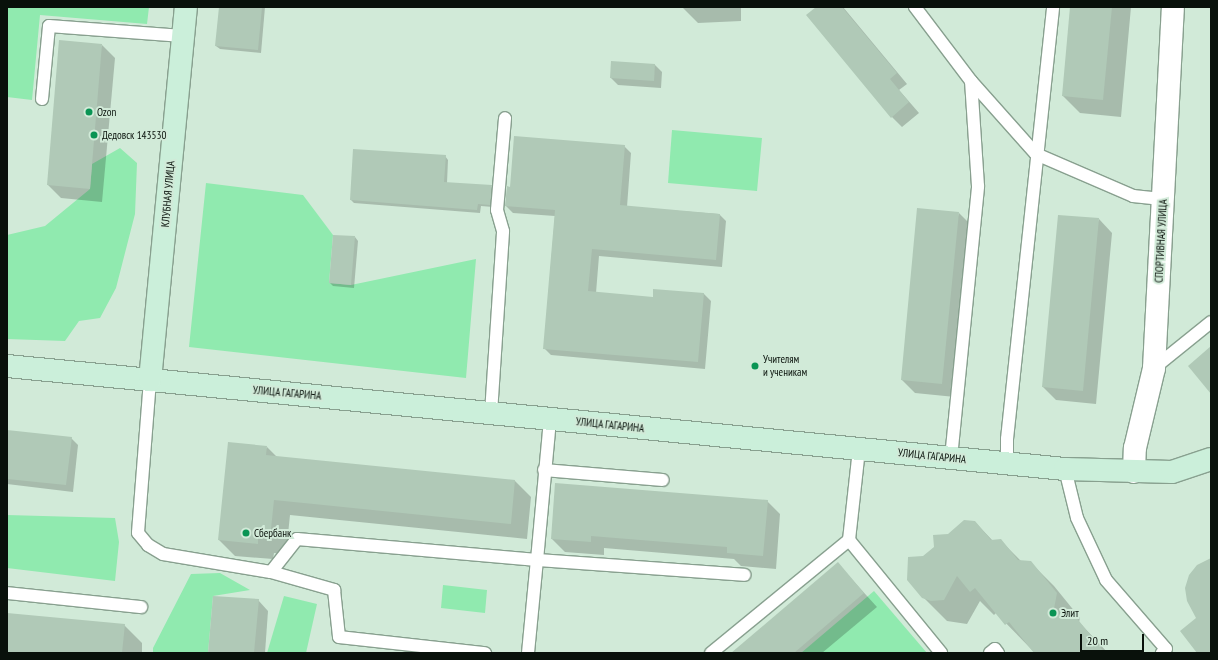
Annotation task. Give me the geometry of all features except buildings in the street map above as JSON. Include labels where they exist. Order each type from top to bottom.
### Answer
[{"type":"street","name":"КЛУБНАЯ УЛИЦА","points":[[150,380],[186,7]]},
{"type":"street","name":"СПОРТИВНАЯ УЛИЦА","points":[[1134,472],[1135,448],[1154,368],[1173,7]]},
{"type":"street","name":"УЛИЦА ГАГАРИНА","points":[[7,366],[1065,469],[1172,472],[1211,459]]},
{"type":"lane","points":[[915,7],[971,81],[1036,154],[1133,196],[1164,199]]},
{"type":"lane","points":[[1007,463],[1007,439],[1036,154],[1053,7]]},
{"type":"lane","points":[[42,99],[49,26],[183,36]]},
{"type":"lane","points":[[951,458],[978,186],[971,81]]},
{"type":"lane","points":[[491,413],[503,231],[497,210],[505,118]]},
{"type":"lane","points":[[1154,368],[1211,322]]},
{"type":"lane","points":[[150,380],[138,533],[148,545],[163,554],[271,572],[334,590],[339,637],[485,653]]},
{"type":"lane","points":[[528,653],[550,419]]},
{"type":"lane","points":[[711,653],[849,540],[859,448]]},
{"type":"lane","points":[[1065,469],[1077,518],[1106,580],[1166,649],[1162,653]]},
{"type":"lane","points":[[544,470],[663,480]]},
{"type":"lane","points":[[271,572],[297,538],[537,560],[744,575]]},
{"type":"lane","points":[[849,540],[941,653]]},
{"type":"lane","points":[[7,593],[141,607]]},
{"type":"lane","points":[[990,653],[995,649],[998,653]]},
{"type":"green space","points":[[7,7],[149,7],[147,24],[40,15],[32,100],[7,97]]},
{"type":"green space","points":[[672,130],[762,138],[757,191],[668,183]]},
{"type":"green space","points":[[120,148],[137,163],[135,214],[116,288],[100,318],[79,321],[65,341],[7,339],[7,235],[45,226],[90,189],[92,164]]},
{"type":"green space","points":[[206,183],[303,195],[333,235],[329,283],[351,285],[476,259],[466,378],[189,347]]},
{"type":"green space","points":[[7,515],[115,518],[119,542],[115,581],[7,568]]},
{"type":"green space","points":[[220,573],[250,590],[213,596],[208,653],[153,653],[153,648],[191,574]]},
{"type":"green space","points":[[443,585],[487,590],[485,613],[441,608]]},
{"type":"green space","points":[[874,591],[927,653],[801,653]]},
{"type":"green space","points":[[284,596],[317,604],[306,653],[267,653]]},
{"type":"place","name":"Ozon","points":[[89,112]]},
{"type":"place","name":"Дедовск 143530","points":[[94,135]]},
{"type":"place","name":"Учителям и ученикам","points":[[755,366]]},
{"type":"place","name":"Сбербанк","points":[[246,533]]},
{"type":"place","name":"Элит","points":[[1053,613]]}]
